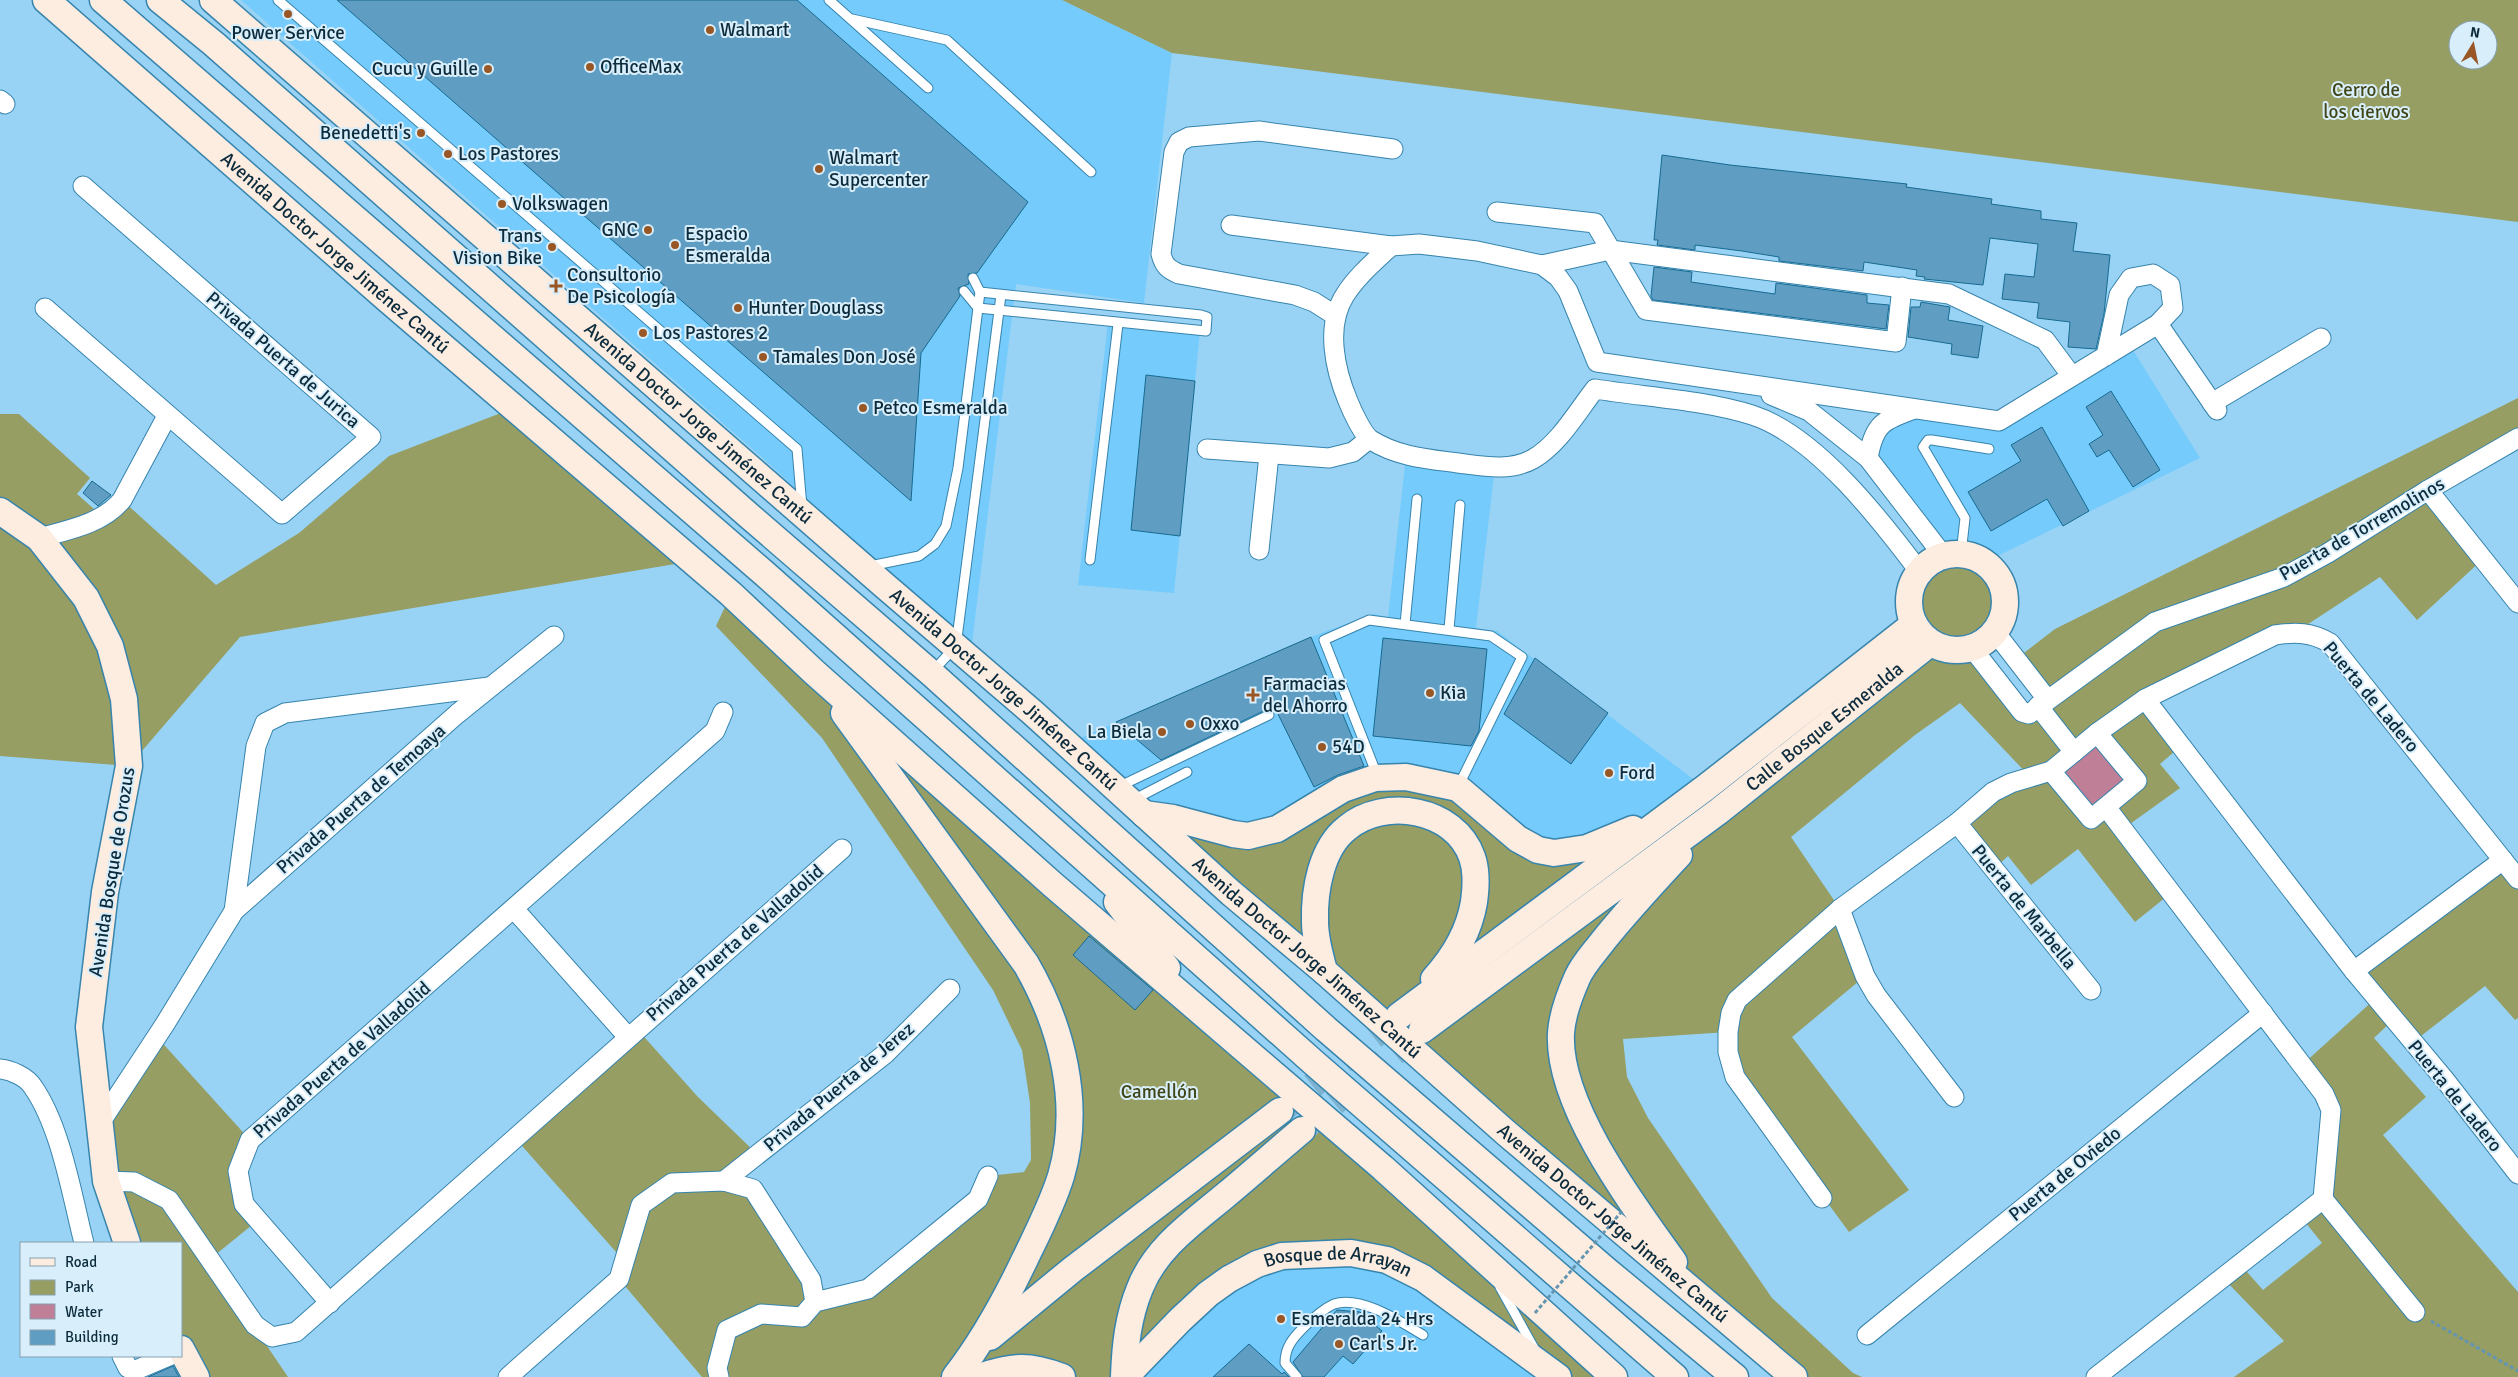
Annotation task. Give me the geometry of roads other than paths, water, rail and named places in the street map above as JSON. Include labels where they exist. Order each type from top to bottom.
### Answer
[{"type":"street","name":"Avenida Doctor Jorge Jiménez Cantú","points":[[46,0],[386,298],[731,594],[814,672],[1052,884],[1484,1258],[1614,1377]]},
{"type":"street","name":"Avenida Doctor Jorge Jiménez Cantú","points":[[103,0],[765,574],[1313,1062],[1675,1377]]},
{"type":"street","name":"Avenida Doctor Jorge Jiménez Cantú","points":[[218,4],[862,567],[956,646],[1230,893],[1324,971],[1484,1113],[1794,1377]]},
{"type":"street","points":[[170,8],[218,4]]},
{"type":"street","name":"Avenida Doctor Jorge Jiménez Cantú","points":[[170,8],[931,673],[1326,1029],[1606,1270],[1735,1377]]},
{"type":"street","points":[[1336,316],[1314,302],[1295,295],[1179,274],[1168,269],[1163,264],[1161,254],[1174,152],[1179,142],[1189,136],[1258,131],[1393,149]]},
{"type":"street","name":"Privada Puerta de Jurica","points":[[45,308],[282,514],[371,437],[83,186]]},
{"type":"street","points":[[1497,212],[1595,222],[1646,310],[1896,342],[1902,287]]},
{"type":"street","points":[[1231,225],[1391,246],[1419,244],[1477,250],[1542,265],[1558,277],[1568,291],[1597,362],[1999,421],[2071,375],[2106,356],[2158,324],[2173,308],[2170,285],[2153,274],[2131,278],[2119,295],[2106,356]]},
{"type":"street","points":[[1391,246],[1362,273],[1344,295],[1336,316],[1335,348],[1339,381],[1352,412],[1369,439],[1406,456],[1495,467],[1518,466],[1533,459],[1556,439],[1595,388],[1753,415],[1785,430],[1829,465],[1893,537],[1919,571]]},
{"type":"street","points":[[1542,265],[1610,250],[1949,294],[2046,340],[2071,375]]},
{"type":"street","points":[[2158,324],[2215,407],[2320,338]]},
{"type":"street","points":[[1618,392],[1622,366]]},
{"type":"street","points":[[1752,386],[1809,412],[1872,463],[1915,520],[1952,554]]},
{"type":"street","points":[[1872,463],[1872,435],[1891,417],[1916,408]]},
{"type":"street","points":[[39,538],[90,523],[114,510],[122,500],[167,416]]},
{"type":"street","name":"Puerta de Torremolinos","points":[[2041,698],[2155,622],[2284,577],[2328,553],[2428,490],[2518,438]]},
{"type":"street","points":[[1207,449],[1329,458],[1354,452],[1369,439]]},
{"type":"street","points":[[1259,550],[1269,455]]},
{"type":"street","name":"Puerta de Torremolinos","points":[[2428,490],[2518,603]]},
{"type":"street","name":"Avenida Bosque de Orozus","points":[[0,510],[39,538],[86,598],[110,646],[124,699],[130,766],[105,892],[90,1027],[106,1181],[126,1242]]},
{"type":"street","points":[[1952,554],[1970,555],[1985,562],[1996,573],[2003,587],[2006,603],[2003,618],[1995,632],[1985,642],[1972,648],[1950,650],[1921,634],[1907,602],[1910,585],[1919,571],[1952,554]]},
{"type":"street","points":[[1995,632],[2016,659],[2074,752]]},
{"type":"street","name":"Puerta de Ladero","points":[[2051,771],[2097,733],[2145,700],[2275,635],[2296,632],[2317,635],[2330,643],[2518,879]]},
{"type":"street","name":"Calle Bosque Esmeralda","points":[[1705,788],[1921,634]]},
{"type":"street","name":"Calle Bosque Esmeralda","points":[[1719,812],[1921,634]]},
{"type":"street","name":"Privada Puerta de Temoaya","points":[[100,1123],[165,1024],[234,911],[490,687],[554,636]]},
{"type":"street","points":[[1972,648],[2025,714],[2041,698]]},
{"type":"street","points":[[814,672],[1026,964],[1048,1006],[1063,1052],[1068,1078],[1069,1114],[1061,1174],[1050,1207],[980,1345],[955,1377]]},
{"type":"street","name":"Privada Puerta de Temoaya","points":[[234,911],[256,746],[265,723],[285,713],[490,687]]},
{"type":"street","name":"Puerta de Ladero","points":[[2145,700],[2354,971],[2445,1080],[2518,1174]]},
{"type":"street","name":"Privada Puerta de Valladolid","points":[[330,1303],[244,1204],[238,1171],[250,1140],[715,731],[723,712]]},
{"type":"street","points":[[1822,1198],[1736,1077],[1728,1052],[1728,1032],[1730,1013],[1737,1000],[1840,909],[1957,824],[1993,792],[2011,783],[2051,771],[2091,819],[2137,781],[2097,733]]},
{"type":"street","points":[[1130,801],[1173,818],[1232,834],[1248,836],[1261,834],[1277,828],[1344,789],[1378,778],[1406,777],[1458,788],[1524,844],[1538,850],[1554,852],[1587,848],[1621,835],[1653,820],[1705,788]]},
{"type":"street","points":[[1409,1019],[1705,788]]},
{"type":"street","points":[[2106,807],[2324,1094],[2331,1110],[2323,1200],[2415,1312]]},
{"type":"street","points":[[1324,971],[1317,941],[1315,906],[1320,876],[1330,848],[1345,828],[1373,812],[1390,810],[1407,811],[1438,819],[1465,843],[1472,857],[1475,891],[1472,912],[1460,943],[1409,1019]]},
{"type":"street","points":[[1409,1019],[1719,812]]},
{"type":"street","points":[[1697,1295],[1625,1194],[1586,1127],[1568,1075],[1563,1055],[1562,1033],[1576,978],[1585,964],[1624,915],[1719,812]]},
{"type":"street","name":"Puerta de Marbella","points":[[1957,824],[2091,990]]},
{"type":"street","name":"Privada Puerta de Valladolid","points":[[106,1181],[134,1182],[170,1200],[255,1325],[272,1337],[296,1332],[842,849]]},
{"type":"street","points":[[1083,857],[1196,1008]]},
{"type":"street","points":[[2354,971],[2503,860]]},
{"type":"street","points":[[514,909],[628,1037]]},
{"type":"street","points":[[1840,909],[1865,976],[1876,995],[1954,1097]]},
{"type":"street","name":"Privada Puerta de Jerez","points":[[724,1181],[885,1054],[950,989]]},
{"type":"street","name":"Puerta de Oviedo","points":[[1866,1335],[2263,1014]]},
{"type":"street","points":[[0,1069],[10,1070],[32,1085],[52,1122],[84,1242]]},
{"type":"street","points":[[980,1345],[1073,1269],[1280,1111]]},
{"type":"street","points":[[1124,1377],[1126,1340],[1132,1313],[1140,1286],[1153,1265],[1187,1226],[1302,1130]]},
{"type":"street","points":[[718,1377],[718,1368],[727,1330],[761,1314],[802,1317],[815,1302],[868,1288],[978,1199],[988,1176]]},
{"type":"street","points":[[508,1377],[619,1279],[641,1205],[672,1183],[724,1181],[753,1189],[811,1280],[815,1302]]},
{"type":"street","points":[[2096,1377],[2323,1200]]},
{"type":"street","name":"Bosque de Arrayan","points":[[1124,1377],[1187,1314],[1229,1279],[1257,1264],[1282,1256],[1351,1253],[1372,1256],[1402,1267],[1456,1301],[1550,1373]]},
{"type":"street","points":[[182,1352],[196,1377]]},
{"type":"street","points":[[122,1357],[128,1368],[136,1370],[167,1357]]},
{"type":"street","points":[[979,1377],[1013,1368],[1039,1368],[1062,1377]]},
{"type":"lane","points":[[278,0],[797,449],[802,514]]},
{"type":"lane","points":[[829,0],[928,88]]},
{"type":"lane","points":[[852,19],[946,40],[1091,172]]},
{"type":"lane","points":[[862,567],[919,556],[935,544],[946,526],[958,468],[980,292],[973,278]]},
{"type":"lane","points":[[964,291],[978,308],[1118,324],[1206,331],[1207,317],[980,292]]},
{"type":"lane","points":[[931,673],[956,646],[1001,294]]},
{"type":"lane","points":[[1090,560],[1118,324]]},
{"type":"lane","points":[[1952,554],[1965,518],[1923,447],[1928,440],[1932,440],[1989,449]]},
{"type":"lane","points":[[1405,624],[1417,499]]},
{"type":"lane","points":[[1449,630],[1460,504]]},
{"type":"lane","points":[[1378,778],[1324,640],[1369,620],[1491,636],[1522,657],[1458,788]]},
{"type":"lane","points":[[1130,801],[1269,715]]},
{"type":"lane","points":[[1130,801],[1187,772]]},
{"type":"lane","points":[[1484,1258],[1550,1373]]},
{"type":"lane","points":[[1297,1377],[1285,1363],[1285,1351],[1293,1339],[1315,1316],[1335,1304],[1357,1303],[1392,1316],[1422,1335]]},
{"type":"water","points":[[2097,733],[2137,781],[2091,819],[2051,771]]},
{"type":"tunnel","points":[[1282,1110],[1399,1016]]},
{"type":"tunnel","points":[[1304,1128],[1422,1030]]},
{"type":"place","name":"Power Service","points":[[288,14]]},
{"type":"place","name":"Walmart","points":[[710,30]]},
{"type":"place","name":"OfficeMax","points":[[590,67]]},
{"type":"place","name":"Cucu y Guille","points":[[488,69]]},
{"type":"place","name":"Benedetti's","points":[[421,133]]},
{"type":"place","name":"Los Pastores","points":[[448,154]]},
{"type":"place","name":"Walmart Supercenter","points":[[819,169]]},
{"type":"place","name":"Volkswagen","points":[[502,204]]},
{"type":"place","name":"GNC","points":[[648,230]]},
{"type":"place","name":"Espacio Esmeralda","points":[[675,245]]},
{"type":"place","name":"Trans Vision Bike","points":[[552,247]]},
{"type":"place","name":"Consultorio De Psicología","points":[[556,286]]},
{"type":"place","name":"Hunter Douglass","points":[[738,308]]},
{"type":"place","name":"Los Pastores 2","points":[[643,333]]},
{"type":"place","name":"Tamales Don José","points":[[763,357]]},
{"type":"place","name":"Petco Esmeralda","points":[[863,408]]},
{"type":"place","name":"Kia","points":[[1430,693]]},
{"type":"place","name":"Farmacias del Ahorro","points":[[1253,695]]},
{"type":"place","name":"Oxxo","points":[[1190,724]]},
{"type":"place","name":"La Biela","points":[[1162,732]]},
{"type":"place","name":"54D","points":[[1322,747]]},
{"type":"place","name":"Ford","points":[[1609,773]]},
{"type":"place","name":"Esmeralda 24 Hrs","points":[[1281,1319]]},
{"type":"place","name":"Carl's Jr.","points":[[1339,1344]]},
{"type":"park label","name":"Cerro de los ciervos","points":[[2366,101]]},
{"type":"park label","name":"Camellón","points":[[1159,1092]]}]
